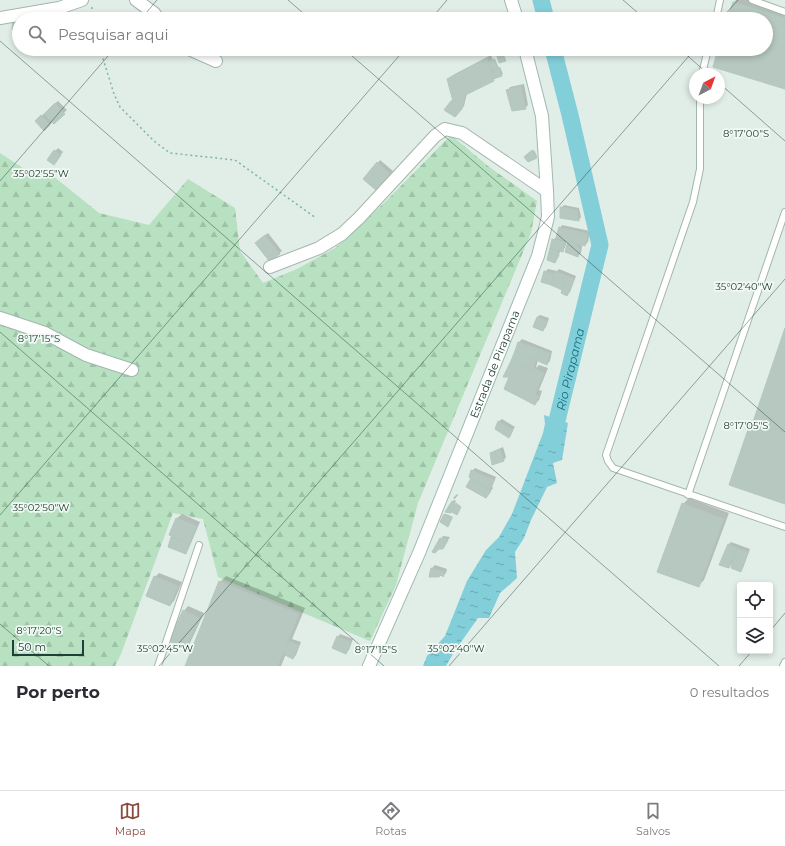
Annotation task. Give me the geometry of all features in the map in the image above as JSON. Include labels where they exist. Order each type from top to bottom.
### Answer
[{"type":"main road","points":[[35,12],[59,8],[82,0]]},
{"type":"main road","points":[[136,0],[153,12]]},
{"type":"main road","points":[[511,0],[515,12]]},
{"type":"main road","points":[[0,18],[12,16]]},
{"type":"main road","points":[[205,56],[216,61]]},
{"type":"main road","name":"Estrada de Pirapama","points":[[369,666],[419,553],[538,256],[548,217],[547,191],[542,116],[527,56]]},
{"type":"main road","points":[[270,267],[319,248],[342,234],[359,218],[435,136],[445,130],[462,133],[547,191]]},
{"type":"main road","points":[[0,318],[45,333],[86,355],[132,370]]},
{"type":"lane","points":[[717,12],[720,0]]},
{"type":"lane","points":[[752,0],[785,12]]},
{"type":"lane","points":[[703,68],[706,56]]},
{"type":"lane","points":[[700,104],[700,169],[693,202],[606,455],[613,468],[688,495],[785,527]]},
{"type":"lane","points":[[688,495],[785,212]]},
{"type":"lane","points":[[158,666],[199,545]]},
{"type":"lane","points":[[784,666],[785,662]]},
{"type":"path","points":[[91,12],[92,0]]},
{"type":"path","points":[[102,56],[114,94],[120,107],[154,141],[170,153],[234,160],[316,218]]},
{"type":"green space","points":[[451,135],[488,166],[537,201],[531,233],[418,503],[396,585],[370,641],[218,577],[203,519],[173,513],[121,654],[115,666],[0,666],[0,153],[26,170],[53,176],[99,213],[149,225],[188,179],[235,208],[240,251],[263,283],[297,269],[335,248],[386,201]]},
{"type":"water","points":[[544,415],[568,423],[562,460],[553,463],[557,483],[547,487],[524,538],[515,552],[517,578],[500,593],[489,618],[478,618],[446,666],[423,666],[427,656],[445,636],[467,581],[486,550],[499,537],[512,514],[543,433],[545,424]]},
{"type":"building","points":[[733,2],[766,12],[729,12]]},
{"type":"building","points":[[773,14],[785,18],[785,89],[725,71],[725,68],[713,67],[716,56],[773,56]]},
{"type":"building","points":[[497,56],[504,56],[506,61],[499,63]]},
{"type":"building","points":[[487,58],[494,81],[453,101],[447,79]]},
{"type":"building","points":[[494,59],[498,68],[491,70],[488,62]]},
{"type":"building","points":[[499,67],[502,76],[493,79],[491,72]]},
{"type":"building","points":[[521,86],[526,109],[512,111],[506,90]]},
{"type":"building","points":[[465,95],[462,109],[455,117],[444,110],[451,101]]},
{"type":"building","points":[[55,103],[65,114],[54,124],[44,114]]},
{"type":"building","points":[[41,115],[50,125],[44,131],[35,121]]},
{"type":"building","points":[[54,150],[61,155],[54,165],[47,160]]},
{"type":"building","points":[[532,150],[537,158],[528,162],[524,157]]},
{"type":"building","points":[[377,162],[391,175],[377,191],[363,179]]},
{"type":"building","points":[[560,207],[577,210],[579,221],[560,218]]},
{"type":"building","points":[[559,227],[588,234],[585,246],[556,238]]},
{"type":"building","points":[[265,235],[280,254],[270,262],[255,243]]},
{"type":"building","points":[[552,239],[565,242],[563,252],[550,248]]},
{"type":"building","points":[[568,241],[576,243],[580,249],[578,257],[565,252]]},
{"type":"building","points":[[550,248],[557,250],[559,255],[555,263],[547,260]]},
{"type":"building","points":[[544,271],[555,274],[551,285],[541,282]]},
{"type":"building","points":[[555,271],[568,276],[562,290],[551,285]]},
{"type":"building","points":[[568,276],[574,279],[567,296],[561,293]]},
{"type":"building","points":[[537,317],[547,321],[543,331],[533,327]]},
{"type":"building","points":[[785,328],[785,433],[753,422]]},
{"type":"building","points":[[518,342],[539,349],[536,360],[515,351]]},
{"type":"building","points":[[539,349],[550,353],[547,365],[536,360]]},
{"type":"building","points":[[515,351],[536,360],[533,371],[511,361]]},
{"type":"building","points":[[511,361],[533,371],[534,368],[544,373],[535,395],[539,396],[535,405],[504,389],[509,377],[503,377]]},
{"type":"building","points":[[498,421],[513,430],[509,438],[495,429]]},
{"type":"building","points":[[751,421],[785,433],[785,504],[729,485]]},
{"type":"building","points":[[500,449],[504,461],[492,465],[490,453]]},
{"type":"building","points":[[471,470],[494,480],[490,489],[469,477]]},
{"type":"building","points":[[471,478],[491,491],[486,498],[466,487]]},
{"type":"building","points":[[452,501],[455,503],[451,513],[445,512]]},
{"type":"building","points":[[456,503],[461,507],[457,515],[452,512]]},
{"type":"building","points":[[682,503],[724,519],[699,587],[657,572]]},
{"type":"building","points":[[444,514],[452,518],[448,527],[440,522]]},
{"type":"building","points":[[176,518],[197,526],[189,544],[169,535]]},
{"type":"building","points":[[171,537],[189,544],[186,554],[168,547]]},
{"type":"building","points":[[440,538],[448,540],[443,549],[439,549],[435,553],[432,552]]},
{"type":"building","points":[[728,544],[737,548],[729,568],[719,565]]},
{"type":"building","points":[[737,548],[748,552],[741,572],[731,568]]},
{"type":"building","points":[[431,568],[445,572],[443,577],[441,575],[439,577],[429,577]]},
{"type":"building","points":[[154,576],[178,586],[170,606],[146,596]]},
{"type":"building","points":[[219,581],[299,614],[278,666],[185,666]]},
{"type":"building","points":[[183,610],[200,618],[186,648],[169,641]]},
{"type":"building","points":[[337,636],[351,642],[346,654],[332,648]]},
{"type":"building","points":[[289,641],[299,645],[293,659],[283,654]]},
{"type":"waterway","name":"Rio Pirapama","points":[[541,0],[544,12]]},
{"type":"waterway","name":"Rio Pirapama","points":[[552,441],[600,245],[555,56]]}]
